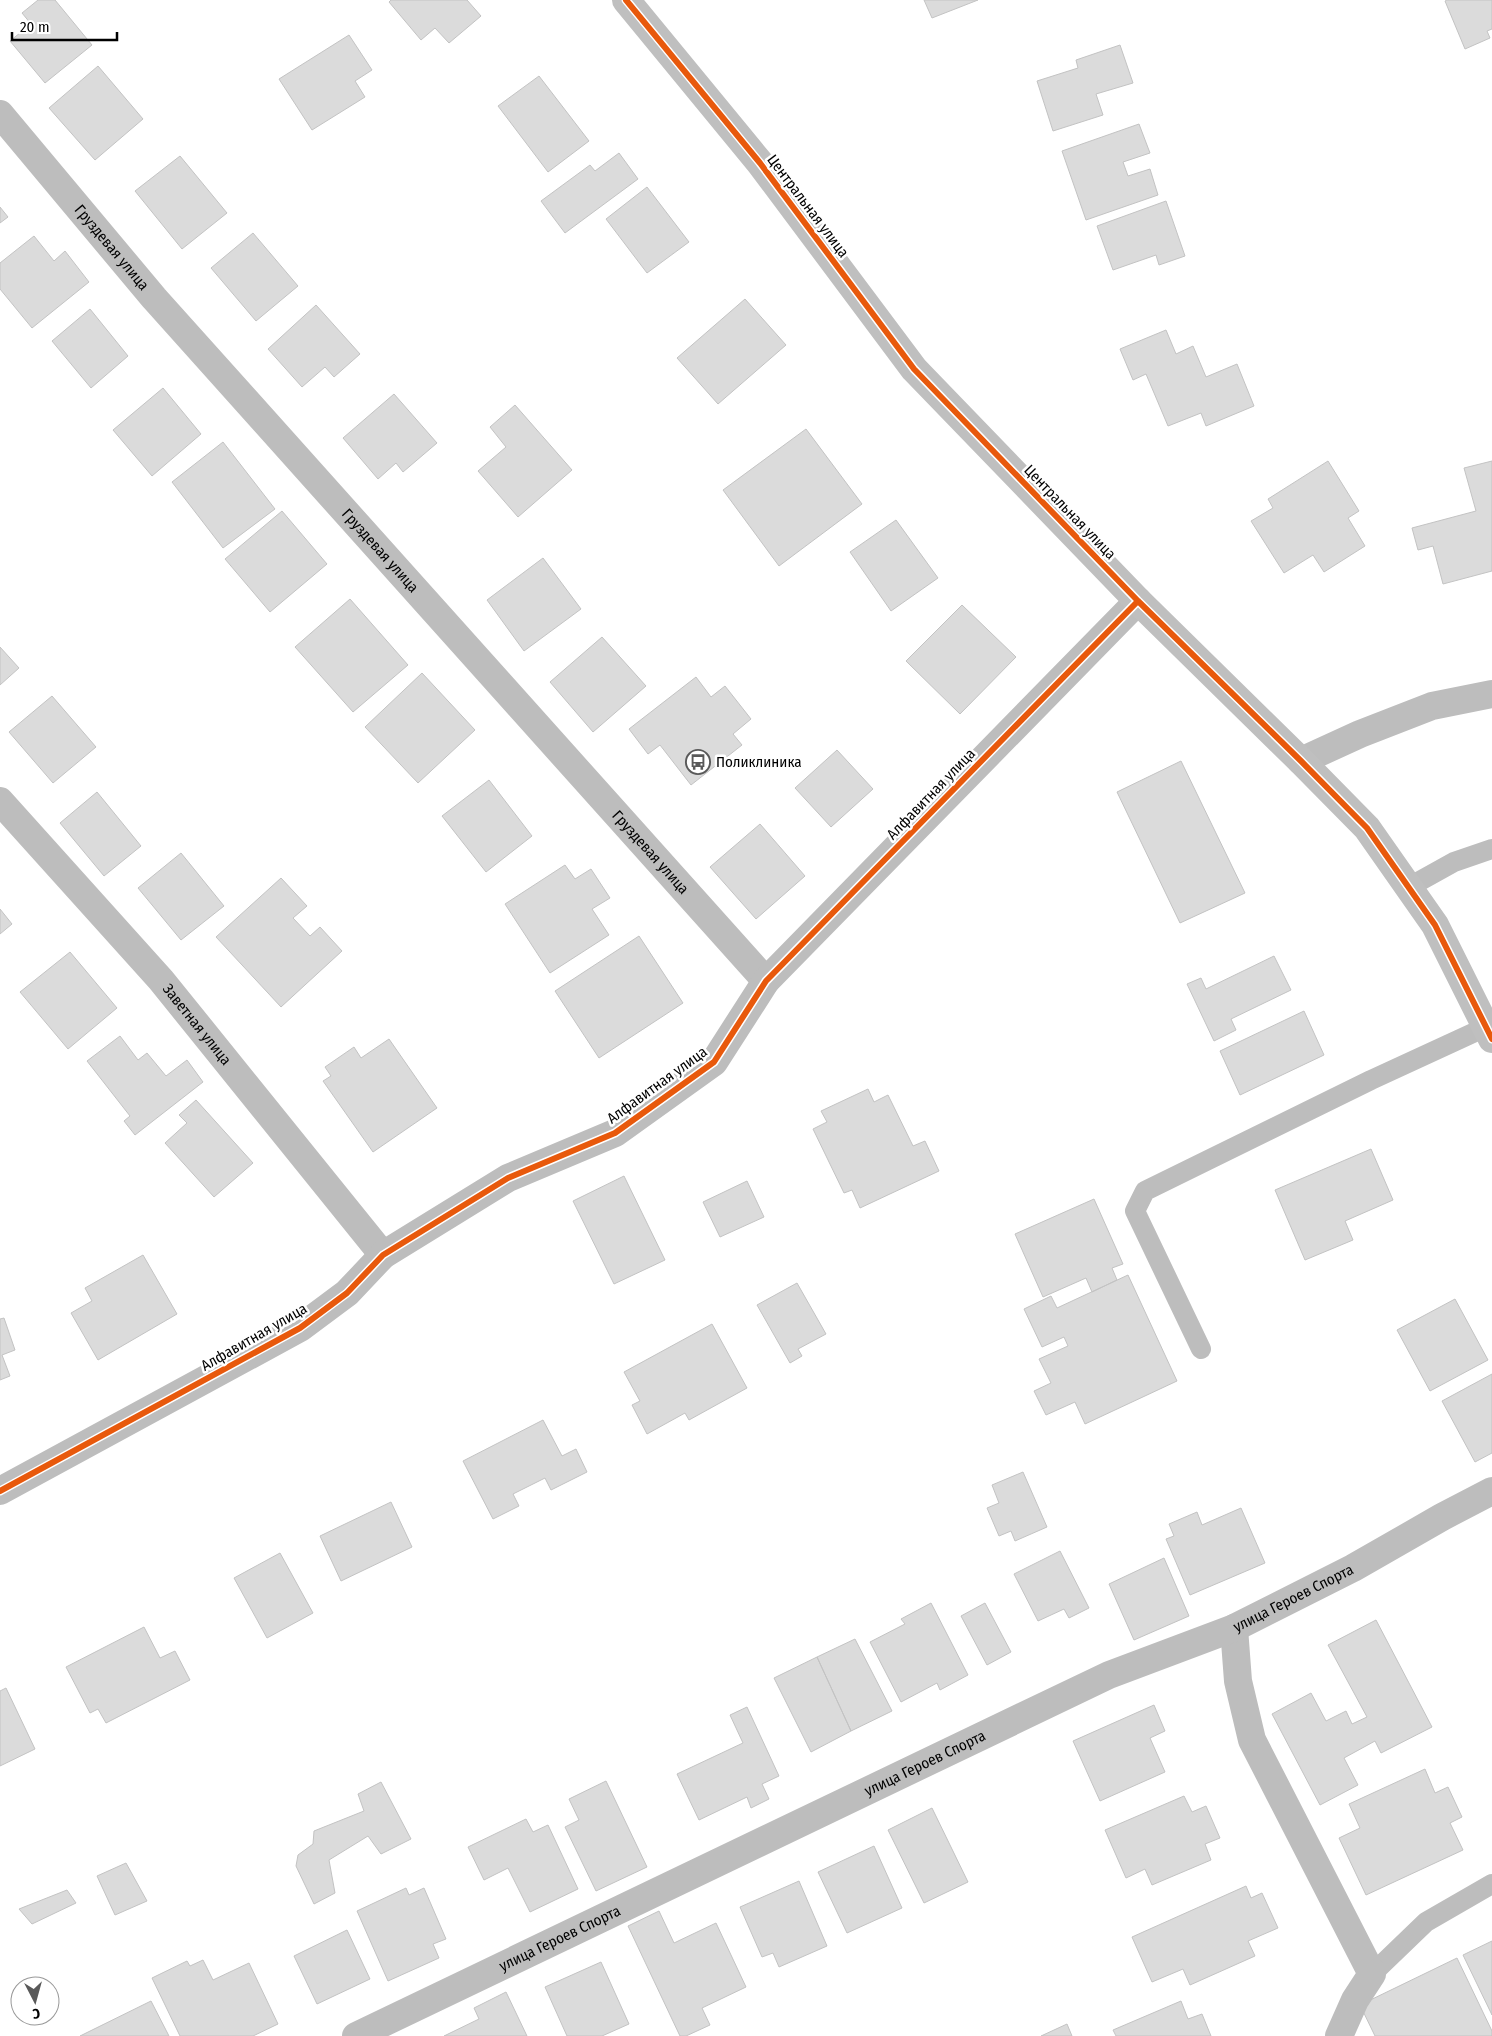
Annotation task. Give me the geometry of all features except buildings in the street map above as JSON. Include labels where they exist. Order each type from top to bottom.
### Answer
[{"type":"street","name":"Центральная улица","points":[[626,0],[760,163],[914,369],[1138,601],[1367,828],[1435,925],[1489,1033]]},
{"type":"street","name":"Груздевая улица","points":[[0,114],[154,298],[766,981]]},
{"type":"street","name":"Алфавитная улица","points":[[0,1490],[300,1328],[347,1293],[383,1255],[508,1178],[615,1133],[714,1062],[766,981],[1138,601]]},
{"type":"street","points":[[1301,761],[1360,734],[1432,706],[1492,694]]},
{"type":"street","name":"Заветная улица","points":[[0,801],[161,980],[383,1255]]},
{"type":"street","name":"улица Героев Спорта","points":[[356,2036],[1109,1675],[1234,1628],[1354,1568],[1442,1517],[1492,1491]]},
{"type":"street","points":[[1234,1628],[1238,1681],[1252,1740],[1372,1974],[1356,2000],[1339,2036]]},
{"type":"lane","points":[[1409,887],[1454,862],[1492,849]]},
{"type":"lane","points":[[1201,1349],[1135,1211],[1145,1191],[1371,1080],[1489,1033]]},
{"type":"lane","points":[[1372,1974],[1426,1922],[1492,1884]]},
{"type":"cycle path","points":[[626,0],[760,163],[914,369],[1138,601],[1367,828],[1435,925],[1492,1039]]},
{"type":"cycle path","points":[[0,1491],[300,1328],[347,1293],[383,1255],[508,1178],[615,1133],[714,1062],[766,981],[1138,601]]},
{"type":"place","name":"Поликлиника","points":[[698,762]]}]
